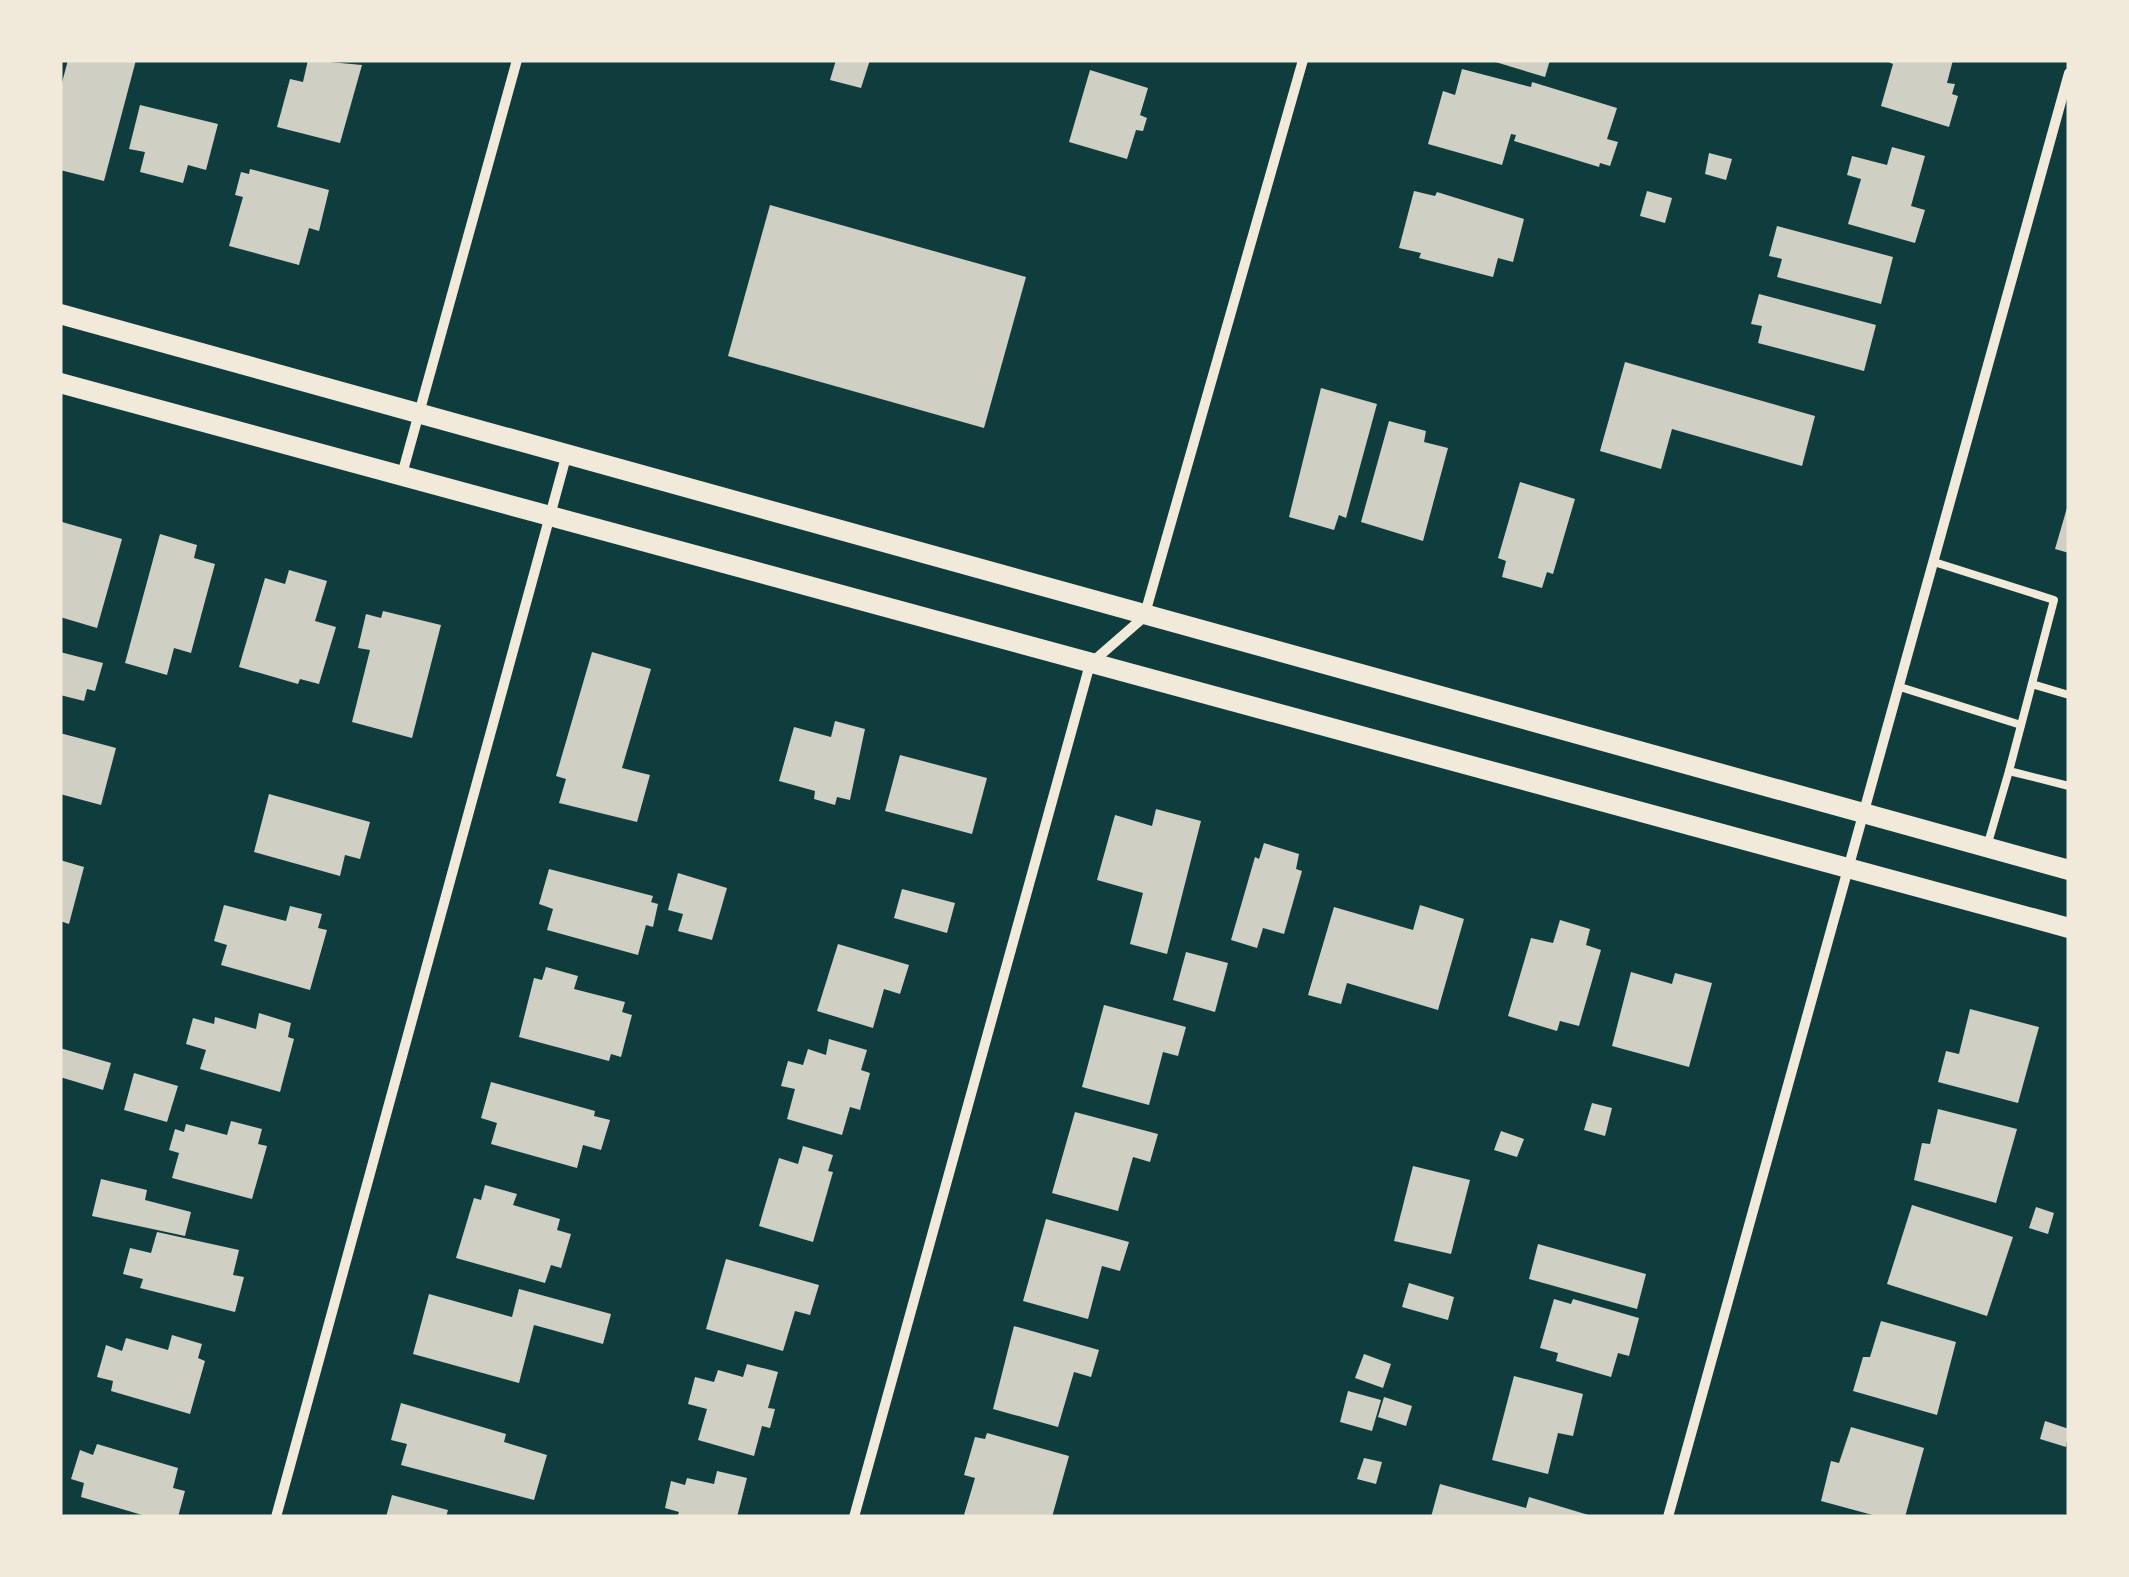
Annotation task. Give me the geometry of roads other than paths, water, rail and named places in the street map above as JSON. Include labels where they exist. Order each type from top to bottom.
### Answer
[{"type":"main road","points":[[60,314],[2069,870]]},
{"type":"main road","points":[[60,383],[401,479],[2069,928]]},
{"type":"street","points":[[401,479],[517,60]]},
{"type":"street","points":[[854,1517],[1090,664],[1144,617],[1303,60]]},
{"type":"street","points":[[1668,1517],[2069,73]]},
{"type":"street","points":[[276,1517],[566,457]]},
{"type":"lane","points":[[1934,562],[2054,600],[1986,848]]},
{"type":"lane","points":[[2032,684],[2069,695]]},
{"type":"lane","points":[[1900,687],[2021,725]]},
{"type":"lane","points":[[2009,771],[2069,786]]}]
